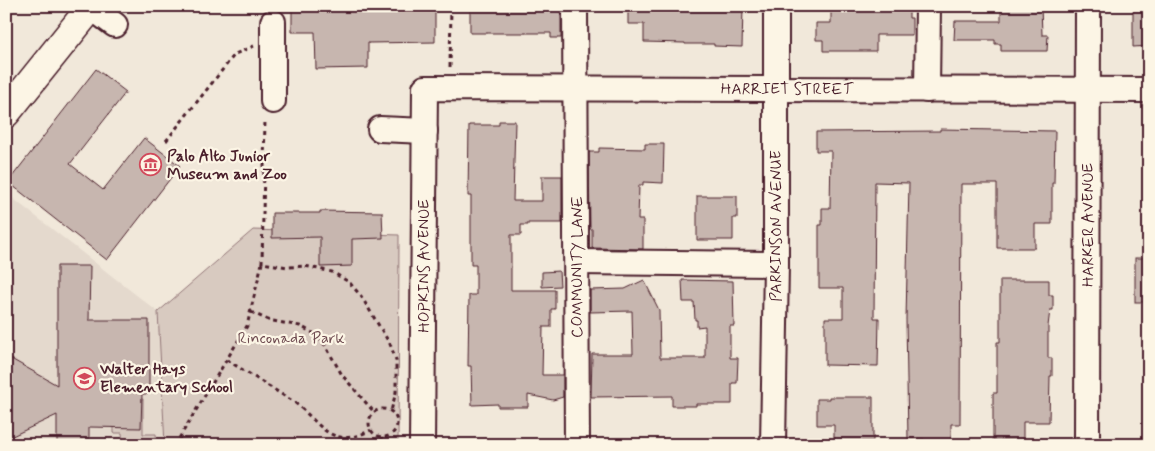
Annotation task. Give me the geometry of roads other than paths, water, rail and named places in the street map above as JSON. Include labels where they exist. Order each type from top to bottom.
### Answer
[{"type":"main road","points":[[6,113],[92,7]]},
{"type":"street","name":"COMMUNITY LANE","points":[[575,6],[578,445]]},
{"type":"street","name":"PARKINSON AVENUE","points":[[773,445],[776,264],[776,6]]},
{"type":"street","points":[[927,90],[928,6]]},
{"type":"street","name":"HARKER AVENUE","points":[[1087,445],[1088,6]]},
{"type":"street","points":[[92,7],[115,25]]},
{"type":"street","points":[[273,22],[273,100]]},
{"type":"street","name":"HARRIET STREET","points":[[425,88],[1149,90]]},
{"type":"street","name":"HOPKINS AVENUE","points":[[422,445],[425,88]]},
{"type":"street","points":[[380,129],[424,130]]},
{"type":"street","points":[[577,262],[776,264]]},
{"type":"place","name":"Palo Alto Junior Museum and Zoo","points":[[151,165]]},
{"type":"place","name":"Walter Hays Elementary School","points":[[84,378]]},
{"type":"park label","name":"Rinconada Park","points":[[291,338]]}]
